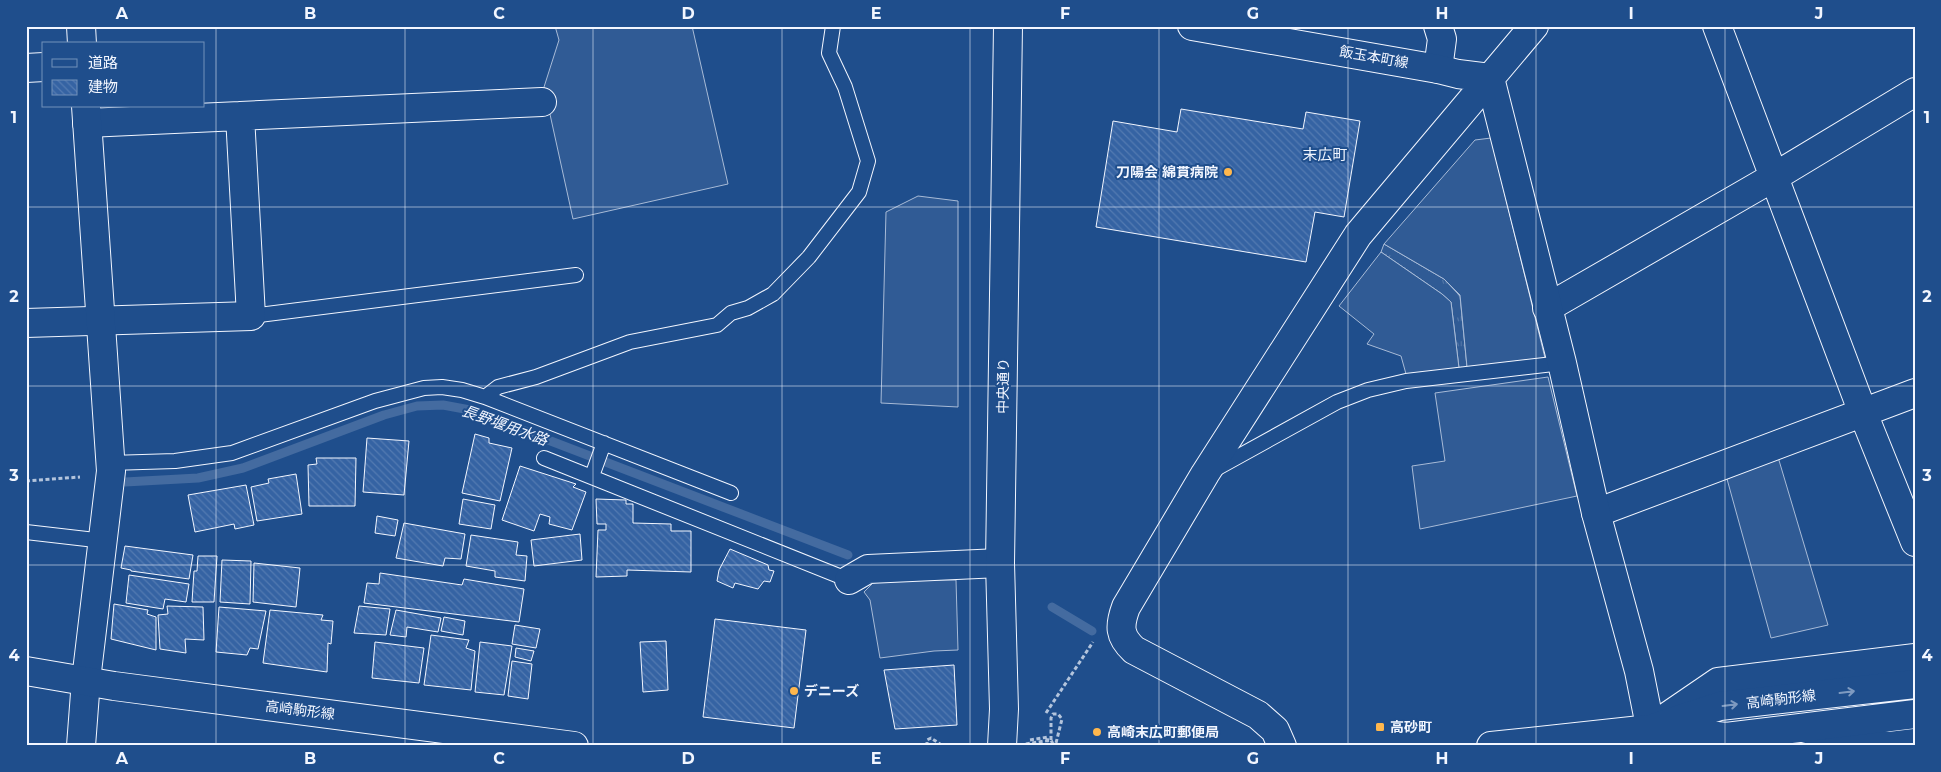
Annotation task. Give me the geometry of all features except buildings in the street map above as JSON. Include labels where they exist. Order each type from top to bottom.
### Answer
[{"type":"street","points":[[81,26],[82,42]]},
{"type":"street","name":"中央通り","points":[[1002,746],[1004,709],[1000,563],[1008,26]]},
{"type":"street","name":"飯玉本町線","points":[[1192,26],[1286,34],[1458,74],[1490,78]]},
{"type":"street","points":[[1438,26],[1442,39],[1438,69]]},
{"type":"street","points":[[1282,746],[1275,730],[1258,715],[1134,650],[1125,642],[1121,631],[1122,619],[1126,608],[1206,474],[1358,235],[1534,26]]},
{"type":"street","points":[[1717,26],[1863,413],[1915,542]]},
{"type":"street","points":[[26,68],[42,67]]},
{"type":"street","points":[[1490,78],[1562,363],[1596,513],[1639,671],[1651,737]]},
{"type":"street","points":[[1547,308],[1774,177],[1915,92]]},
{"type":"street","points":[[81,746],[86,680],[111,471],[100,469],[100,320],[87,115],[240,116],[542,102]]},
{"type":"street","points":[[26,323],[251,316],[240,116]]},
{"type":"street","points":[[1596,513],[1915,393]]},
{"type":"street","points":[[849,580],[868,569],[1000,563]]},
{"type":"street","points":[[1780,686],[1915,658]]},
{"type":"street","name":"高崎駒形線","points":[[26,671],[133,688],[574,746]]},
{"type":"street","name":"高崎駒形線","points":[[1651,737],[1720,706],[1780,686],[1915,684]]},
{"type":"street","name":"高崎駒形線","points":[[1491,746],[1651,737],[1726,737],[1915,714]]},
{"type":"street","points":[[1800,728],[1889,746],[1915,743]]},
{"type":"lane","points":[[485,397],[498,388],[536,377],[630,342],[690,332],[717,324],[731,313],[748,308],[773,294],[809,257],[859,192],[868,161],[845,87],[829,53],[833,26]]},
{"type":"lane","points":[[251,316],[576,275]]},
{"type":"lane","points":[[1206,474],[1337,402],[1368,390],[1406,381],[1562,363]]},
{"type":"lane","points":[[100,469],[232,454],[375,401],[424,388],[442,387],[462,390],[485,397],[603,446],[731,493]]},
{"type":"lane","points":[[594,472],[603,446]]},
{"type":"lane","points":[[544,458],[594,472],[849,580]]},
{"type":"lane","points":[[26,532],[104,540]]},
{"type":"path","points":[[26,481],[100,469]]},
{"type":"path","points":[[1046,713],[1093,642]]},
{"type":"path","points":[[1053,714],[1058,714],[1062,718],[1055,745],[1051,740],[1051,718],[1053,714]]},
{"type":"path","points":[[1046,746],[1048,737]]},
{"type":"path","points":[[926,746],[927,740],[931,738],[943,746]]},
{"type":"path","points":[[1013,746],[1051,740]]},
{"type":"green space","points":[[1384,244],[1444,279],[1460,296],[1467,367],[1459,368],[1451,302],[1381,252]]},
{"type":"shaded area","points":[[555,26],[692,26],[728,184],[573,219],[544,87],[559,40]]},
{"type":"shaded area","points":[[1491,138],[1545,358],[1467,367],[1460,295],[1444,279],[1384,244],[1475,140]]},
{"type":"shaded area","points":[[918,196],[958,201],[958,407],[881,403],[886,212]]},
{"type":"shaded area","points":[[1381,252],[1451,302],[1459,368],[1406,374],[1401,356],[1367,344],[1374,334],[1339,306]]},
{"type":"shaded area","points":[[1548,377],[1577,496],[1420,529],[1412,466],[1445,461],[1435,393]]},
{"type":"shaded area","points":[[1778,457],[1828,625],[1771,638],[1727,479]]},
{"type":"shaded area","points":[[899,579],[956,580],[958,650],[880,658],[870,600],[864,592],[873,583]]},
{"type":"waterway","name":"長野堰用水路","points":[[125,482],[198,478],[243,468],[384,415],[417,406],[443,405],[470,410],[848,555]]},
{"type":"waterway","name":"長野堰用水路","points":[[1052,607],[1092,631]]},
{"type":"place","name":"刀陽会 綿貫病院","points":[[1228,172]]},
{"type":"place","name":"デニーズ","points":[[794,691]]},
{"type":"place","name":"高砂町","points":[[1380,727]]},
{"type":"place","name":"高崎末広町郵便局","points":[[1097,732]]},
{"type":"district","name":"末広町","points":[[1325,154]]}]
